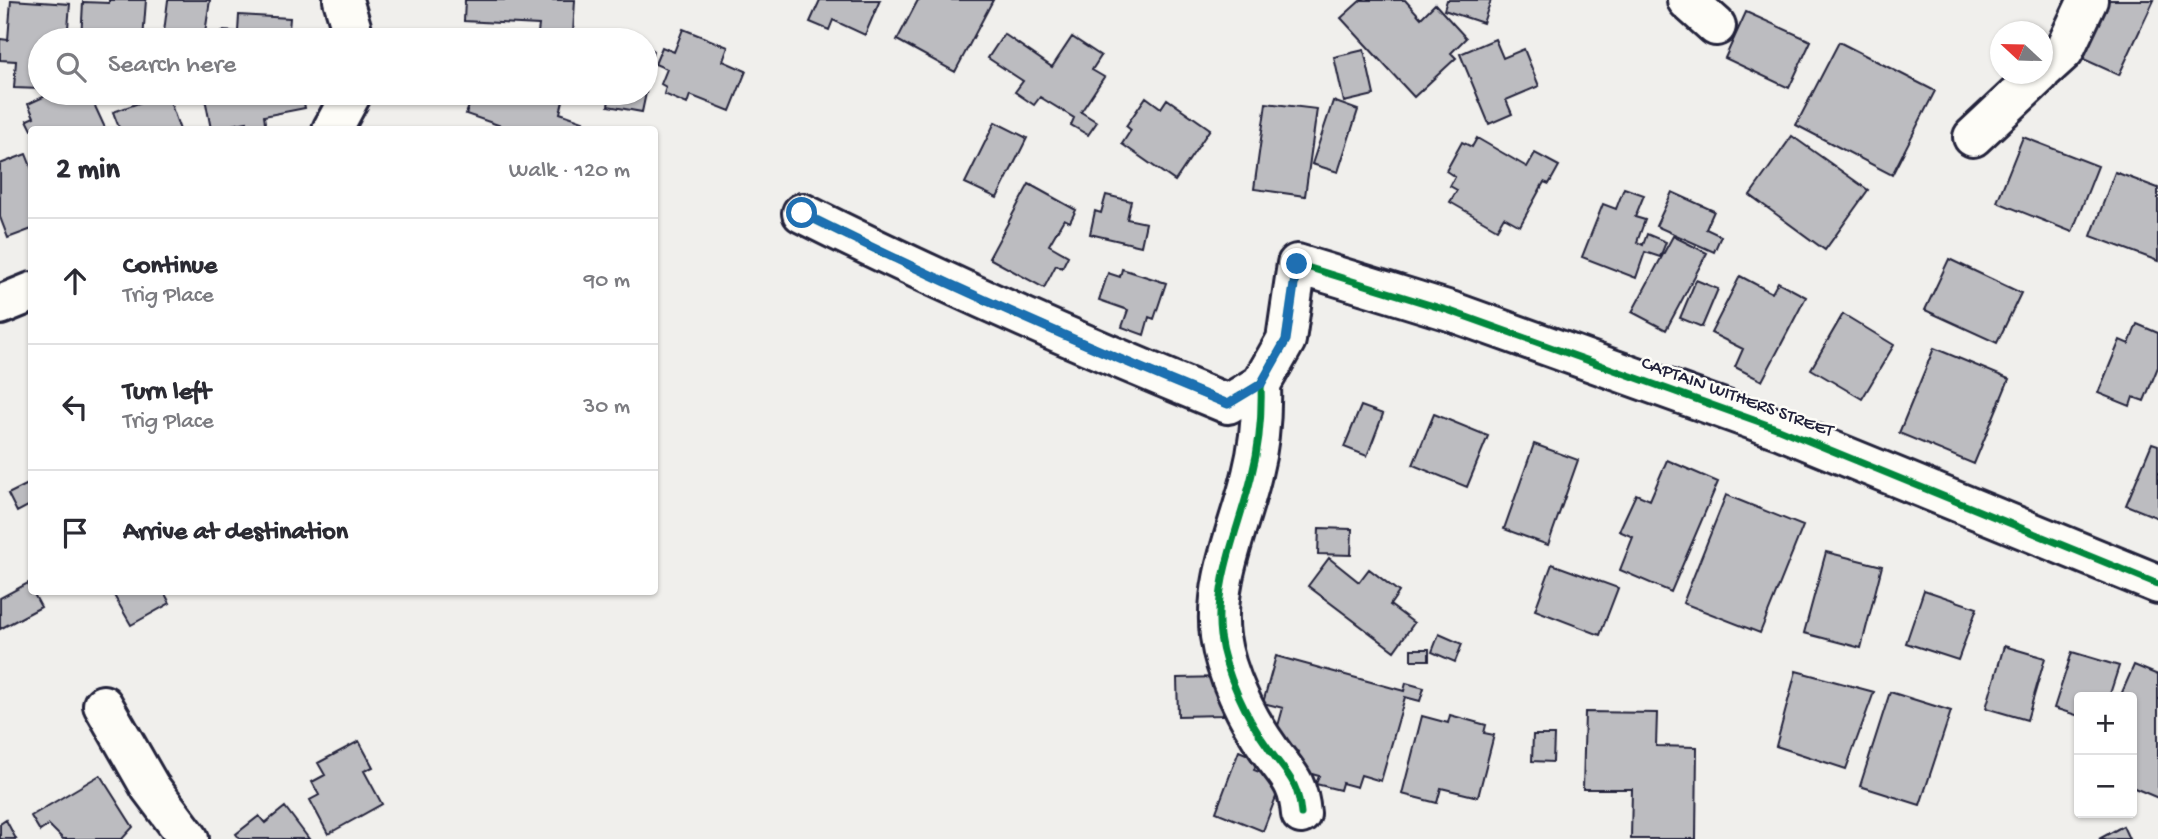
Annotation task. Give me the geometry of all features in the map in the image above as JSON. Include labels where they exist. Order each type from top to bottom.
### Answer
[{"type":"street","points":[[343,0],[351,28]]},
{"type":"street","points":[[1687,0],[1716,26]]},
{"type":"street","points":[[2053,61],[2064,51],[2088,0]]},
{"type":"street","points":[[1973,136],[2028,84]]},
{"type":"street","points":[[334,126],[346,105]]},
{"type":"street","points":[[802,213],[944,284],[1082,345],[1228,404],[1261,384],[1262,420],[1252,474],[1220,596],[1220,636],[1232,677],[1250,716],[1268,748],[1299,790],[1301,814]]},
{"type":"street","name":"CAPTAIN WITHERS STREET","points":[[1261,384],[1286,340],[1297,264],[1450,311],[1779,429],[2158,584]]},
{"type":"street","points":[[0,305],[28,294]]},
{"type":"street","points":[[103,705],[150,787],[189,839]]},
{"type":"building","points":[[11,0],[70,4],[68,28],[28,28],[28,89],[14,88],[16,61],[0,60],[0,39],[8,40]]},
{"type":"building","points":[[109,0],[146,0],[144,28],[82,28],[83,2],[109,3]]},
{"type":"building","points":[[168,0],[210,0],[206,28],[164,28]]},
{"type":"building","points":[[465,0],[575,0],[573,28],[539,28],[539,25],[464,21]]},
{"type":"building","points":[[820,0],[880,0],[865,35],[833,20],[829,30],[810,22]]},
{"type":"building","points":[[918,0],[993,0],[955,72],[897,40]]},
{"type":"building","points":[[1361,0],[1405,0],[1421,18],[1435,4],[1466,38],[1451,53],[1456,58],[1414,97],[1341,18]]},
{"type":"building","points":[[1447,0],[1491,0],[1483,23],[1444,10]]},
{"type":"building","points":[[2093,0],[2154,0],[2119,75],[2068,52]]},
{"type":"building","points":[[1746,12],[1811,41],[1789,88],[1725,58]]},
{"type":"building","points":[[239,15],[290,18],[289,28],[238,28]]},
{"type":"building","points":[[683,29],[728,47],[723,61],[746,71],[730,111],[690,95],[687,104],[664,94],[666,87],[661,84],[667,69],[658,65],[658,57],[662,47],[674,52]]},
{"type":"building","points":[[1004,34],[1052,67],[1072,37],[1101,56],[1092,70],[1104,77],[1081,112],[1097,122],[1088,135],[1071,125],[1074,118],[1040,97],[1034,105],[1015,92],[1023,81],[988,58]]},
{"type":"building","points":[[1495,39],[1503,58],[1524,49],[1539,86],[1506,100],[1512,114],[1489,124],[1460,54]]},
{"type":"building","points":[[1839,42],[1935,91],[1892,175],[1796,125]]},
{"type":"building","points":[[1364,50],[1374,95],[1344,102],[1334,57]]},
{"type":"building","points":[[1146,97],[1161,108],[1167,99],[1210,129],[1175,181],[1122,144],[1131,130],[1126,126]]},
{"type":"building","points":[[1333,101],[1358,110],[1338,172],[1312,164]]},
{"type":"building","points":[[1266,103],[1317,109],[1305,196],[1254,189]]},
{"type":"building","points":[[28,105],[95,105],[104,126],[30,126],[27,120],[34,117]]},
{"type":"building","points":[[133,105],[171,105],[179,126],[118,126],[113,112]]},
{"type":"building","points":[[206,105],[304,105],[305,108],[264,116],[266,126],[248,126],[247,122],[210,126]]},
{"type":"building","points":[[469,105],[562,105],[560,113],[583,121],[581,126],[501,126],[466,114]]},
{"type":"building","points":[[608,105],[643,105],[642,112]]},
{"type":"building","points":[[995,122],[1027,138],[997,198],[965,183]]},
{"type":"building","points":[[1792,136],[1868,190],[1825,250],[1750,195]]},
{"type":"building","points":[[2023,137],[2098,166],[2072,232],[1997,202]]},
{"type":"building","points":[[1477,138],[1527,167],[1535,153],[1559,166],[1549,184],[1544,182],[1520,226],[1504,217],[1497,229],[1450,202],[1457,190],[1450,186],[1455,177],[1446,171],[1462,142],[1472,147]]},
{"type":"building","points":[[26,154],[28,159],[28,230],[8,238],[0,217],[0,164]]},
{"type":"building","points":[[2115,172],[2158,188],[2158,261],[2091,236]]},
{"type":"building","points":[[1029,184],[1076,210],[1070,222],[1064,219],[1049,245],[1068,256],[1062,268],[1056,265],[1044,288],[989,258]]},
{"type":"building","points":[[1624,188],[1644,195],[1635,217],[1645,220],[1637,242],[1643,245],[1647,234],[1666,242],[1660,257],[1645,252],[1636,278],[1582,257],[1603,204],[1616,209]]},
{"type":"building","points":[[1672,192],[1714,211],[1706,229],[1721,236],[1714,252],[1656,226]]},
{"type":"building","points":[[1106,195],[1131,201],[1127,219],[1146,223],[1141,246],[1090,234],[1095,211],[1101,213]]},
{"type":"building","points":[[1673,236],[1707,253],[1666,330],[1632,312]]},
{"type":"building","points":[[1949,259],[2021,293],[1997,343],[1925,310]]},
{"type":"building","points":[[1122,269],[1166,283],[1154,319],[1149,317],[1144,335],[1122,327],[1128,310],[1099,300],[1108,273],[1120,277]]},
{"type":"building","points":[[1740,276],[1772,293],[1778,282],[1806,297],[1762,381],[1735,367],[1743,349],[1711,333]]},
{"type":"building","points":[[1696,280],[1718,289],[1702,327],[1680,318]]},
{"type":"building","points":[[1843,314],[1894,345],[1862,399],[1811,369]]},
{"type":"building","points":[[2137,324],[2158,333],[2158,367],[2144,401],[2133,397],[2130,406],[2098,393],[2120,340],[2129,344]]},
{"type":"building","points":[[1934,348],[2009,379],[1974,464],[1899,433]]},
{"type":"building","points":[[1361,406],[1383,414],[1367,456],[1344,447]]},
{"type":"building","points":[[1434,414],[1488,436],[1467,487],[1413,465]]},
{"type":"building","points":[[2152,443],[2158,445],[2158,518],[2126,505]]},
{"type":"building","points":[[1534,444],[1578,460],[1548,545],[1504,529]]},
{"type":"building","points":[[1667,460],[1718,482],[1671,592],[1620,570],[1633,537],[1619,531],[1636,494],[1650,500]]},
{"type":"building","points":[[28,484],[28,506],[17,512],[8,494]]},
{"type":"building","points":[[1726,495],[1803,526],[1760,633],[1683,603]]},
{"type":"building","points":[[1319,528],[1352,529],[1351,555],[1318,554]]},
{"type":"building","points":[[1826,552],[1882,566],[1861,648],[1804,633]]},
{"type":"building","points":[[1329,558],[1359,582],[1369,569],[1399,592],[1390,605],[1414,623],[1394,651],[1308,586]]},
{"type":"building","points":[[1552,564],[1618,588],[1600,635],[1535,610]]},
{"type":"building","points":[[28,583],[28,595],[34,595],[41,607],[0,629],[0,598]]},
{"type":"building","points":[[1924,590],[1977,608],[1958,660],[1906,643]]},
{"type":"building","points":[[114,595],[166,595],[170,603],[131,625]]},
{"type":"building","points":[[1439,634],[1462,644],[1455,662],[1432,652]]},
{"type":"building","points":[[2004,646],[2045,658],[2027,720],[1986,708]]},
{"type":"building","points":[[1411,649],[1429,649],[1429,660],[1411,660]]},
{"type":"building","points":[[2072,652],[2119,666],[2111,692],[2074,692],[2074,714],[2054,708]]},
{"type":"building","points":[[1276,656],[1404,691],[1406,683],[1424,688],[1420,701],[1405,697],[1381,781],[1361,775],[1357,787],[1342,783],[1340,790],[1316,784],[1319,776],[1294,769],[1299,752],[1273,744],[1283,708],[1263,703]]},
{"type":"building","points":[[2134,665],[2158,675],[2158,798],[2137,789],[2137,692],[2122,692]]},
{"type":"building","points":[[1796,671],[1874,692],[1846,769],[1776,746]]},
{"type":"building","points":[[1222,677],[1223,715],[1178,716],[1177,678]]},
{"type":"building","points":[[1890,692],[1951,711],[1920,805],[1860,786]]},
{"type":"building","points":[[1585,712],[1657,713],[1656,746],[1697,747],[1696,839],[1631,839],[1632,789],[1583,789]]},
{"type":"building","points":[[1450,715],[1486,725],[1484,733],[1494,735],[1478,797],[1441,788],[1437,803],[1402,794],[1422,716],[1448,723]]},
{"type":"building","points":[[1533,735],[1554,735],[1553,762],[1532,761]]},
{"type":"building","points":[[359,741],[373,767],[364,771],[382,804],[328,834],[310,800],[319,795],[312,782],[325,775],[318,763]]},
{"type":"building","points":[[1239,751],[1258,759],[1254,770],[1282,781],[1263,831],[1216,812]]},
{"type":"building","points":[[100,775],[133,827],[122,839],[63,839],[49,825],[40,831],[31,816]]},
{"type":"building","points":[[285,807],[309,839],[240,839],[236,834],[259,816],[265,823]]},
{"type":"building","points":[[6,820],[16,839],[0,839],[0,824]]},
{"type":"building","points":[[2123,826],[2129,839],[2099,839]]},
{"type":"cycle path","points":[[802,213],[1013,313],[1228,404],[1261,384],[1286,340],[1297,264],[1450,311],[1779,429],[2158,584]]},
{"type":"cycle path","points":[[1261,384],[1257,451],[1224,574],[1220,595],[1220,636],[1238,695],[1261,737],[1294,785],[1301,814]]},
{"type":"route","points":[[802,213],[944,284],[1082,345],[1228,404],[1261,384],[1286,340],[1297,264]]}]
